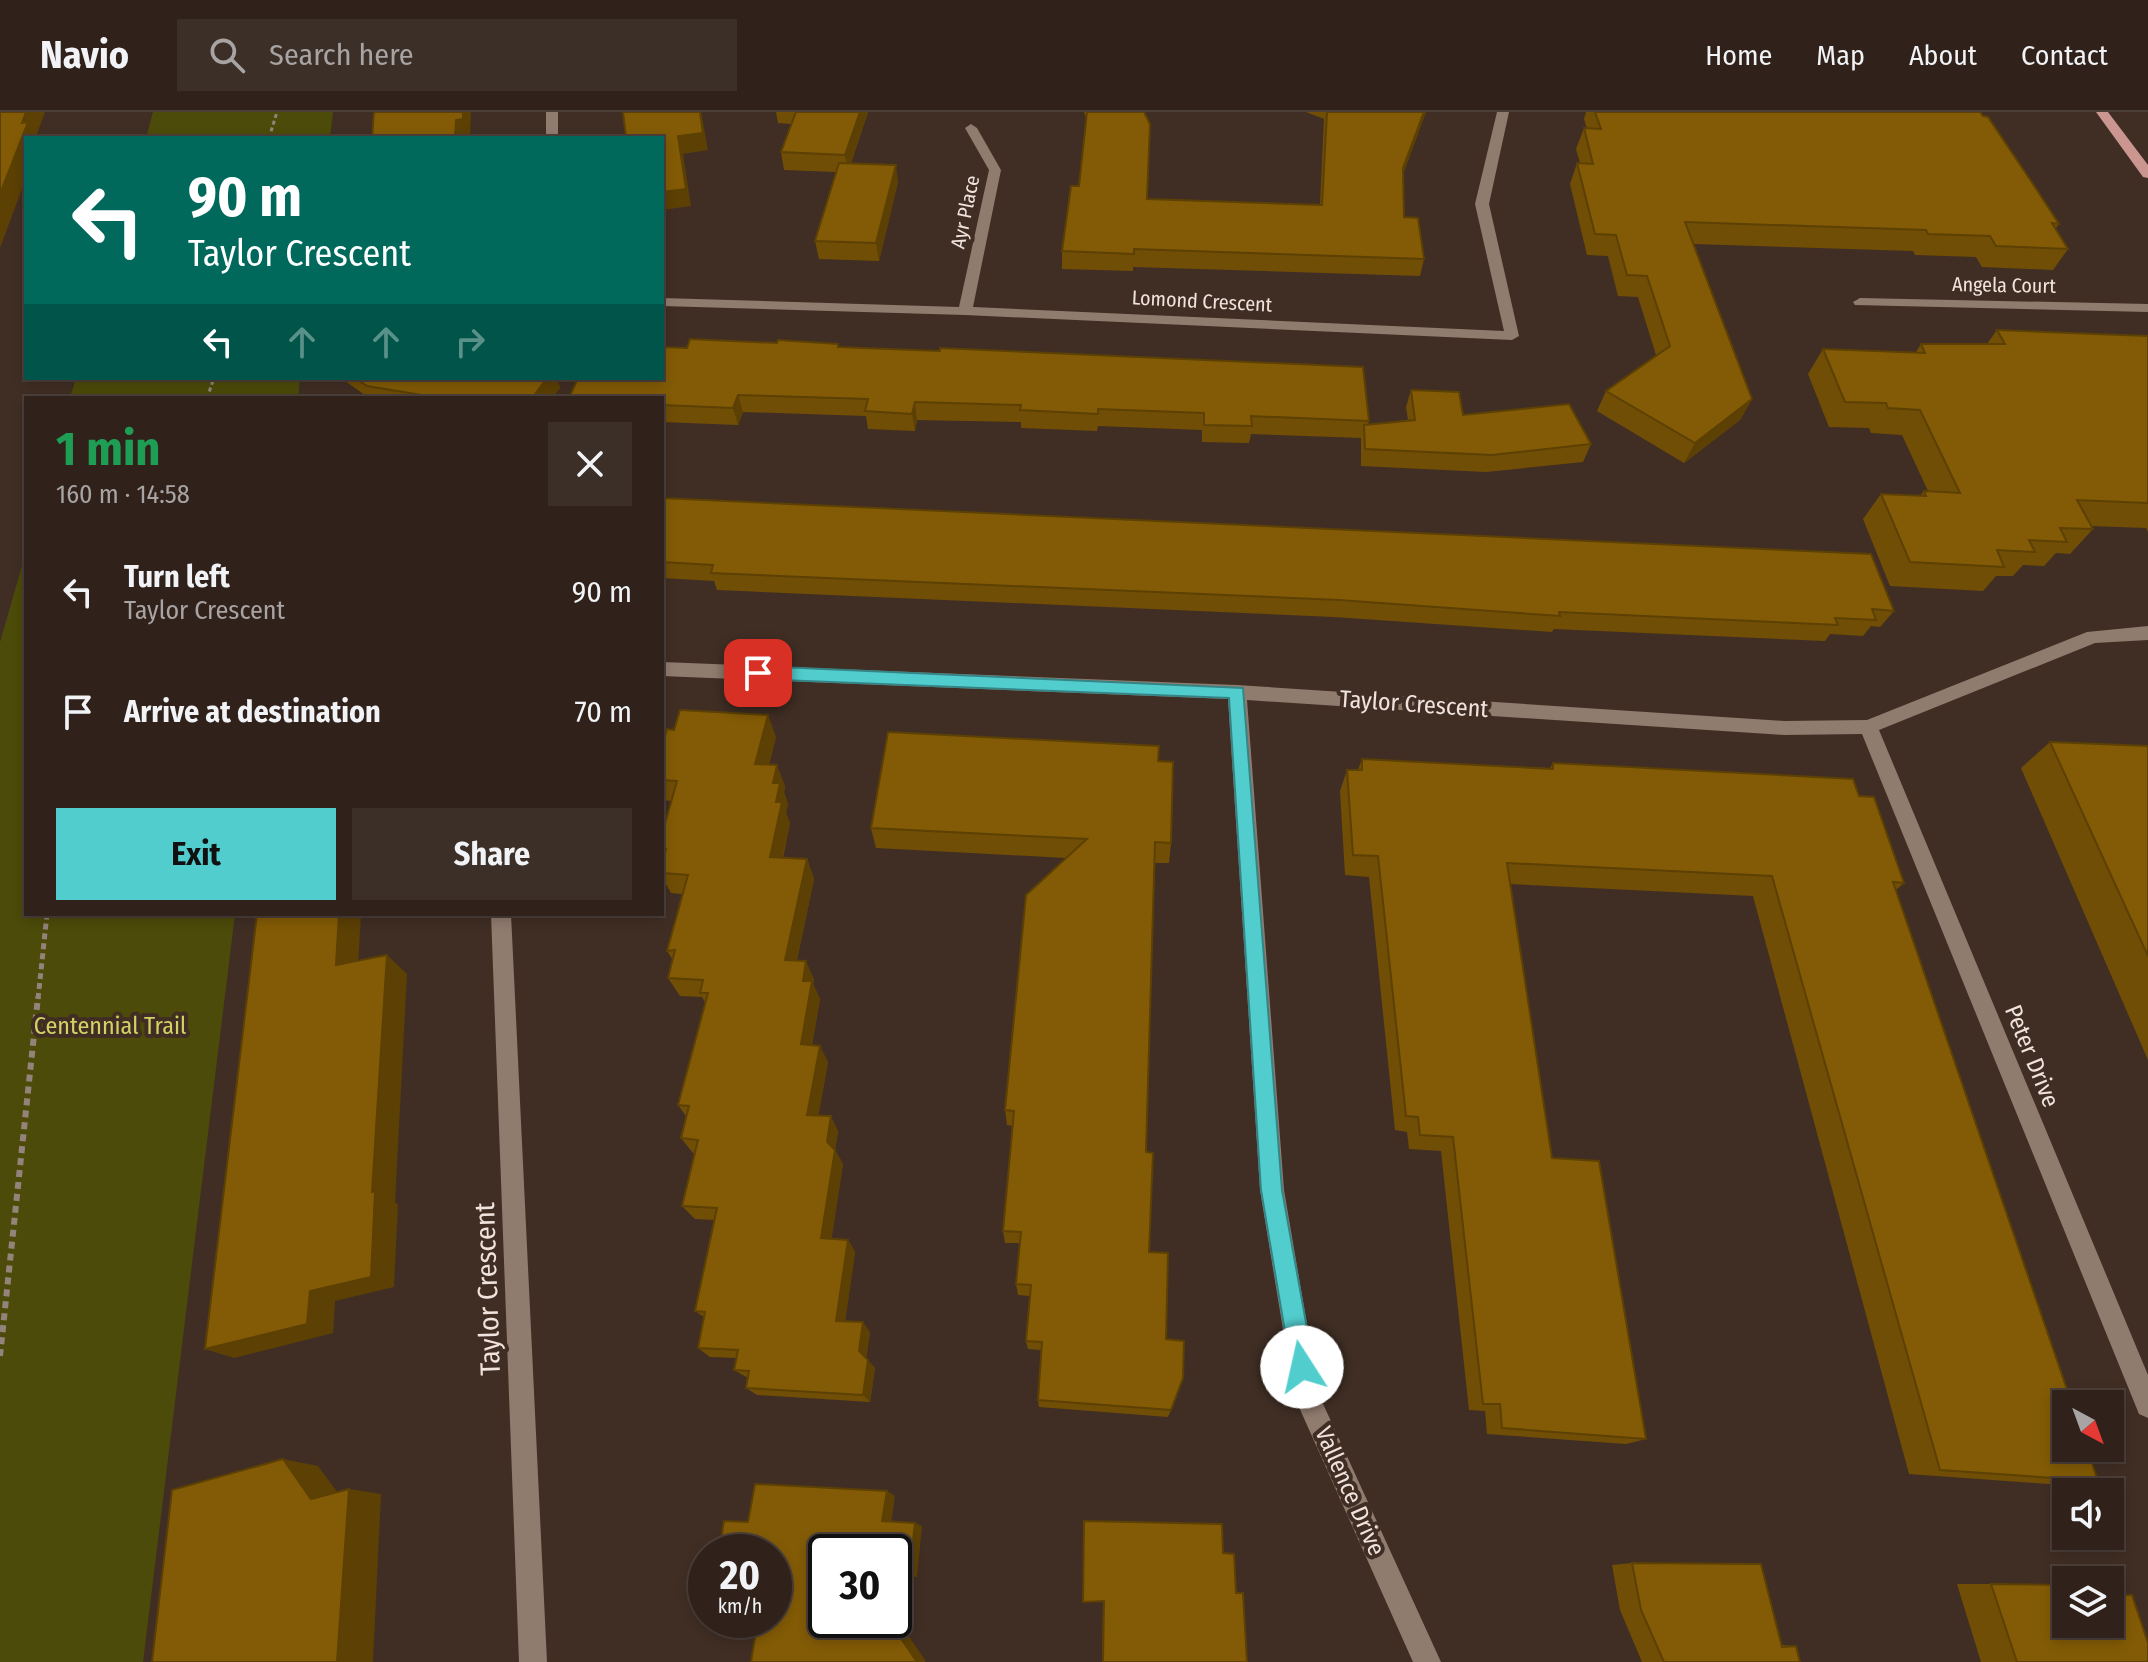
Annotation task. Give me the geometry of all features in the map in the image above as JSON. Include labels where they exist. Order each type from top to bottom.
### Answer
[{"type":"main road","points":[[2102,112],[2148,174]]},
{"type":"street","points":[[552,112],[552,136]]},
{"type":"street","name":"Lomond Crescent","points":[[664,302],[965,311],[1512,336],[1482,204],[1503,112]]},
{"type":"street","name":"Ayr Place","points":[[965,311],[995,170],[971,128]]},
{"type":"street","name":"Angela Court","points":[[1860,302],[2148,308]]},
{"type":"street","name":"Taylor Crescent","points":[[664,669],[1237,692],[1784,728],[1868,727],[2093,637],[2148,633]]},
{"type":"street","name":"Vallence Drive","points":[[1237,692],[1272,1190],[1307,1396],[1427,1662]]},
{"type":"street","name":"Peter Drive","points":[[1868,727],[2148,1405]]},
{"type":"street","name":"Taylor Crescent","points":[[501,916],[533,1662]]},
{"type":"path","points":[[270,136],[277,112]]},
{"type":"path","points":[[0,1356],[47,916]]},
{"type":"green space","points":[[153,112],[333,112],[330,136],[147,136]]},
{"type":"green space","points":[[75,380],[300,380],[298,396],[71,396]]},
{"type":"green space","name":"Centennial Trail","points":[[24,559],[24,916],[235,916],[143,1662],[0,1662],[0,642]]},
{"type":"building","points":[[0,112],[26,112],[22,123],[28,122],[0,194]]},
{"type":"building","points":[[374,112],[463,112],[463,119],[456,120],[455,136],[372,136]]},
{"type":"building","points":[[623,112],[700,112],[703,133],[678,136],[686,189],[664,192],[664,136],[626,136]]},
{"type":"building","points":[[796,112],[860,112],[845,155],[781,152]]},
{"type":"building","points":[[1087,112],[1144,112],[1150,124],[1147,199],[1322,205],[1327,112],[1424,112],[1403,168],[1404,217],[1418,218],[1424,259],[1134,249],[1134,254],[1062,251],[1071,186],[1079,186]]},
{"type":"building","points":[[1595,112],[1980,112],[1988,117],[2059,224],[2052,223],[2068,249],[1996,246],[1990,236],[1928,234],[1926,230],[1685,222],[1752,399],[1695,443],[1606,391],[1670,346],[1647,276],[1627,275],[1616,235],[1595,234],[1577,163],[1593,164],[1584,128],[1601,129]]},
{"type":"building","points":[[839,163],[896,165],[876,243],[815,241]]},
{"type":"building","points":[[1997,330],[2148,336],[2148,503],[2077,500],[2093,529],[2060,528],[2067,542],[2029,540],[2035,552],[1997,550],[2004,567],[1910,562],[1881,494],[1926,496],[1924,491],[1960,493],[1920,410],[1888,408],[1886,403],[1845,402],[1823,349],[1925,353],[1921,344],[2005,344]]},
{"type":"building","points":[[690,339],[777,343],[778,340],[838,344],[838,347],[940,351],[940,348],[1363,367],[1369,421],[1251,416],[1252,426],[1204,425],[1204,413],[1098,409],[1098,414],[1020,410],[1021,405],[915,402],[912,414],[865,411],[868,399],[738,395],[733,408],[664,405],[664,396],[570,396],[577,380],[664,380],[664,347],[687,348]]},
{"type":"building","points":[[358,380],[546,380],[534,396],[428,396],[367,386]]},
{"type":"building","points":[[1411,390],[1459,392],[1463,415],[1569,404],[1591,444],[1492,455],[1365,449],[1364,425],[1415,420]]},
{"type":"building","points":[[664,498],[1871,554],[1894,611],[1872,609],[1876,620],[1835,618],[1838,625],[1559,612],[1560,616],[1339,600],[711,573],[713,565],[664,562]]},
{"type":"building","points":[[680,710],[768,715],[755,764],[777,765],[773,783],[780,783],[776,802],[782,802],[770,857],[807,859],[785,960],[806,961],[803,981],[812,981],[801,1044],[820,1046],[807,1115],[831,1116],[827,1142],[835,1150],[821,1238],[848,1240],[836,1321],[863,1322],[859,1351],[868,1360],[863,1395],[746,1388],[749,1371],[734,1370],[738,1350],[698,1348],[705,1312],[695,1311],[717,1208],[682,1206],[698,1140],[681,1138],[689,1106],[678,1105],[708,993],[700,993],[703,980],[668,978],[675,950],[667,951],[688,875],[664,873],[664,827],[677,781],[664,780],[664,739],[667,729],[674,730]]},
{"type":"building","points":[[888,732],[1159,746],[1158,761],[1173,762],[1171,843],[1155,842],[1146,1152],[1153,1153],[1149,1252],[1168,1253],[1166,1339],[1184,1341],[1183,1378],[1171,1410],[1038,1400],[1042,1342],[1026,1341],[1031,1285],[1016,1284],[1021,1232],[1003,1231],[1014,1111],[1005,1110],[1026,895],[1087,839],[871,828]]},
{"type":"building","points":[[2050,742],[2148,746],[2148,956]]},
{"type":"building","points":[[1362,759],[1553,769],[1553,763],[1853,779],[1859,796],[1874,797],[1904,883],[1893,882],[2067,1390],[2052,1390],[2052,1462],[2092,1462],[2097,1478],[1940,1470],[1772,876],[1507,863],[1552,1158],[1599,1161],[1646,1439],[1502,1428],[1500,1404],[1483,1404],[1453,1137],[1420,1135],[1418,1117],[1406,1116],[1378,856],[1353,855],[1347,770],[1362,770]]},
{"type":"building","points":[[257,916],[339,916],[336,965],[387,955],[372,1192],[375,1191],[371,1277],[310,1291],[307,1324],[205,1349]]},
{"type":"building","points":[[283,1459],[311,1499],[349,1489],[337,1662],[152,1662],[172,1490]]},
{"type":"building","points":[[755,1484],[887,1491],[882,1521],[915,1523],[912,1550],[912,1534],[808,1534],[808,1638],[901,1638],[917,1662],[751,1662],[755,1638],[792,1638],[792,1534],[722,1534],[724,1521],[748,1522]]},
{"type":"building","points":[[1084,1521],[1222,1524],[1223,1553],[1234,1554],[1236,1593],[1243,1593],[1247,1662],[1103,1662],[1104,1601],[1083,1602]]},
{"type":"building","points":[[1632,1563],[1761,1564],[1782,1647],[1796,1646],[1800,1662],[1664,1662],[1641,1610]]},
{"type":"building","points":[[1991,1584],[2052,1585],[2052,1638],[2124,1638],[2124,1595],[2132,1595],[2148,1643],[2148,1662],[2017,1662]]},
{"type":"route","points":[[758,673],[1237,692],[1272,1190],[1302,1367]]}]
